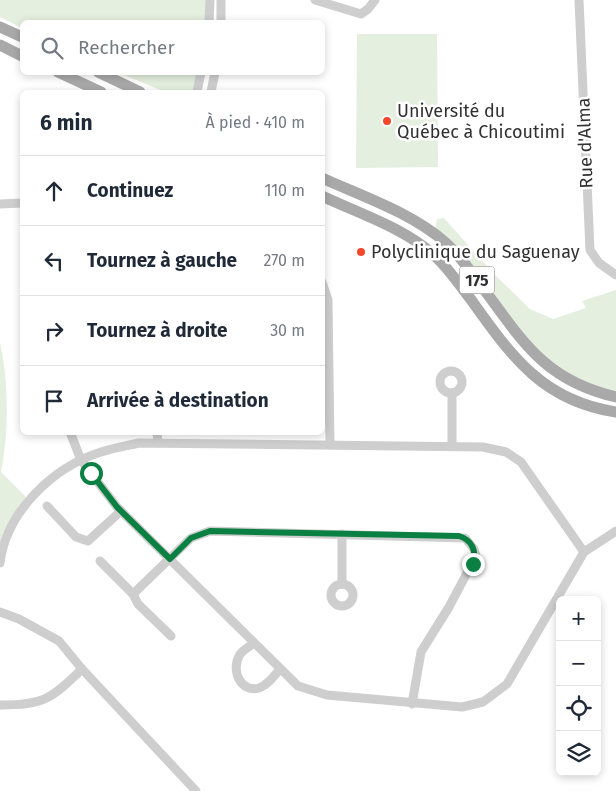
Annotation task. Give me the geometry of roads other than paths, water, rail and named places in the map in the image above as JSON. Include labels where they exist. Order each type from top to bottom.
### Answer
[{"type":"main road","points":[[0,27],[20,37]]},
{"type":"main road","points":[[0,45],[20,55]]},
{"type":"main road","points":[[65,75],[97,90]]},
{"type":"main road","points":[[104,75],[136,90]]},
{"type":"main road","name":"175","points":[[325,179],[418,223],[434,234],[456,254],[521,340],[541,362],[579,386],[616,397]]},
{"type":"main road","name":"175","points":[[325,197],[398,231],[436,256],[455,278],[511,354],[547,387],[577,404],[616,412]]},
{"type":"street","points":[[209,20],[210,0]]},
{"type":"street","points":[[221,0],[221,20]]},
{"type":"street","points":[[315,0],[361,14],[368,9],[374,0]]},
{"type":"street","name":"Rue d'Alma","points":[[579,0],[590,250],[599,262],[616,275]]},
{"type":"street","points":[[197,90],[200,75]]},
{"type":"street","points":[[211,90],[214,75]]},
{"type":"street","points":[[0,204],[20,202]]},
{"type":"street","points":[[325,291],[328,300],[330,445]]},
{"type":"street","points":[[452,393],[452,446]]},
{"type":"street","points":[[71,435],[81,460],[121,511],[280,670],[298,686],[314,692],[412,704],[462,707],[483,702],[507,684],[584,552],[616,531]]},
{"type":"street","points":[[157,435],[158,443]]},
{"type":"street","points":[[0,563],[2,546],[28,499],[62,472],[81,460],[102,451],[129,445],[158,443],[452,446],[483,447],[506,452],[521,462],[584,552]]},
{"type":"street","points":[[47,506],[76,537],[88,541],[121,511]]},
{"type":"street","points":[[133,594],[191,538],[210,531],[459,536],[465,538],[474,549],[476,556],[418,658],[412,704]]},
{"type":"street","points":[[342,534],[342,584]]},
{"type":"street","points":[[100,561],[133,594],[138,604],[171,636]]},
{"type":"street","points":[[0,612],[19,619],[59,641],[82,669],[196,791]]},
{"type":"street","points":[[254,643],[239,656],[235,671],[240,682],[248,688],[258,688],[269,682],[280,670]]},
{"type":"street","points":[[0,705],[30,705],[56,694],[82,669]]},
{"type":"place","name":"Université du Québec à Chicoutimi","points":[[387,121]]},
{"type":"place","name":"Polyclinique du Saguenay","points":[[361,252]]}]
